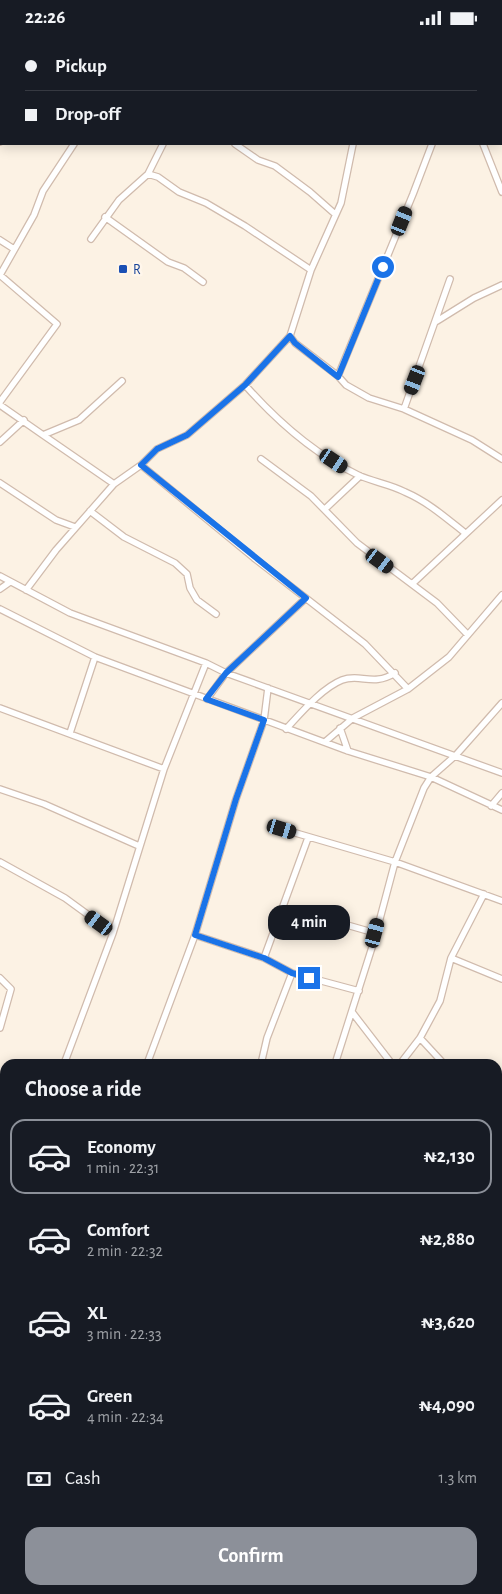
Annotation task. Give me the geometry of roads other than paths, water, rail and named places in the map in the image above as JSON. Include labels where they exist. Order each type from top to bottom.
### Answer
[{"type":"street","points":[[73,145],[43,191],[34,215],[0,275],[56,324],[0,404],[114,484]]},
{"type":"street","points":[[91,239],[119,200],[148,174],[151,163],[162,145]]},
{"type":"street","points":[[236,145],[258,160],[275,166],[310,192],[335,215]]},
{"type":"street","points":[[26,590],[75,527],[114,484],[141,465],[157,449],[187,435],[245,385],[290,336],[311,270],[341,203],[353,145]]},
{"type":"street","points":[[338,377],[432,145]]},
{"type":"street","points":[[483,145],[502,192]]},
{"type":"street","points":[[151,163],[158,177]]},
{"type":"street","points":[[148,174],[158,177],[179,192],[206,203],[245,226],[311,270]]},
{"type":"street","points":[[105,217],[168,262],[184,268],[203,281]]},
{"type":"street","points":[[0,240],[14,249]]},
{"type":"street","points":[[404,409],[437,321],[450,279]]},
{"type":"street","points":[[437,321],[474,298],[502,285]]},
{"type":"street","points":[[290,336],[295,343],[346,385],[368,398],[404,409],[479,444],[502,459]]},
{"type":"street","points":[[43,435],[79,420],[122,381]]},
{"type":"street","points":[[245,385],[277,419],[332,459],[360,475],[421,499],[441,512],[465,533]]},
{"type":"street","points":[[0,442],[24,420]]},
{"type":"street","points":[[261,459],[325,509],[364,550],[437,603],[467,634]]},
{"type":"street","points":[[141,465],[365,644],[395,673],[408,689]]},
{"type":"street","points":[[325,509],[360,475]]},
{"type":"street","points":[[0,483],[56,520],[75,527]]},
{"type":"street","points":[[412,585],[502,500]]},
{"type":"street","points":[[90,511],[124,537],[175,563],[187,573],[190,588],[197,600],[216,614]]},
{"type":"street","points":[[0,576],[81,617],[206,663],[226,673],[311,702],[502,773]]},
{"type":"street","points":[[0,589],[10,582]]},
{"type":"street","points":[[326,741],[353,718],[408,689],[449,657],[502,595]]},
{"type":"street","points":[[206,699],[226,673],[306,598]]},
{"type":"street","points":[[0,609],[95,657],[286,729],[431,777],[502,810]]},
{"type":"street","points":[[70,733],[95,657]]},
{"type":"street","points":[[66,1059],[113,933],[138,846],[164,769],[206,663]]},
{"type":"street","points":[[286,729],[311,702],[342,680],[353,678],[376,680],[386,678],[395,673]]},
{"type":"street","points":[[149,1059],[195,935],[236,799],[264,720],[268,688]]},
{"type":"street","points":[[337,1059],[359,991],[395,862],[408,827],[431,777],[456,755],[502,703]]},
{"type":"street","points":[[0,708],[164,769]]},
{"type":"street","points":[[340,728],[348,751]]},
{"type":"street","points":[[0,789],[44,804],[138,846]]},
{"type":"street","points":[[491,806],[502,793]]},
{"type":"street","points":[[282,829],[395,862],[502,901]]},
{"type":"street","points":[[264,958],[308,838]]},
{"type":"street","points":[[0,862],[65,898],[113,933]]},
{"type":"street","points":[[404,1059],[420,1038],[440,1001],[452,958],[484,894]]},
{"type":"street","points":[[319,917],[375,933]]},
{"type":"street","points":[[195,935],[264,958],[292,973],[359,991]]},
{"type":"street","points":[[452,958],[502,979]]},
{"type":"street","points":[[262,1059],[267,1038],[292,973]]},
{"type":"street","points":[[0,978],[11,989],[0,1028]]},
{"type":"street","points":[[352,1012],[388,1059]]},
{"type":"street","points":[[420,1038],[439,1059]]},
{"type":"place","name":"R","points":[[123,269]]}]
